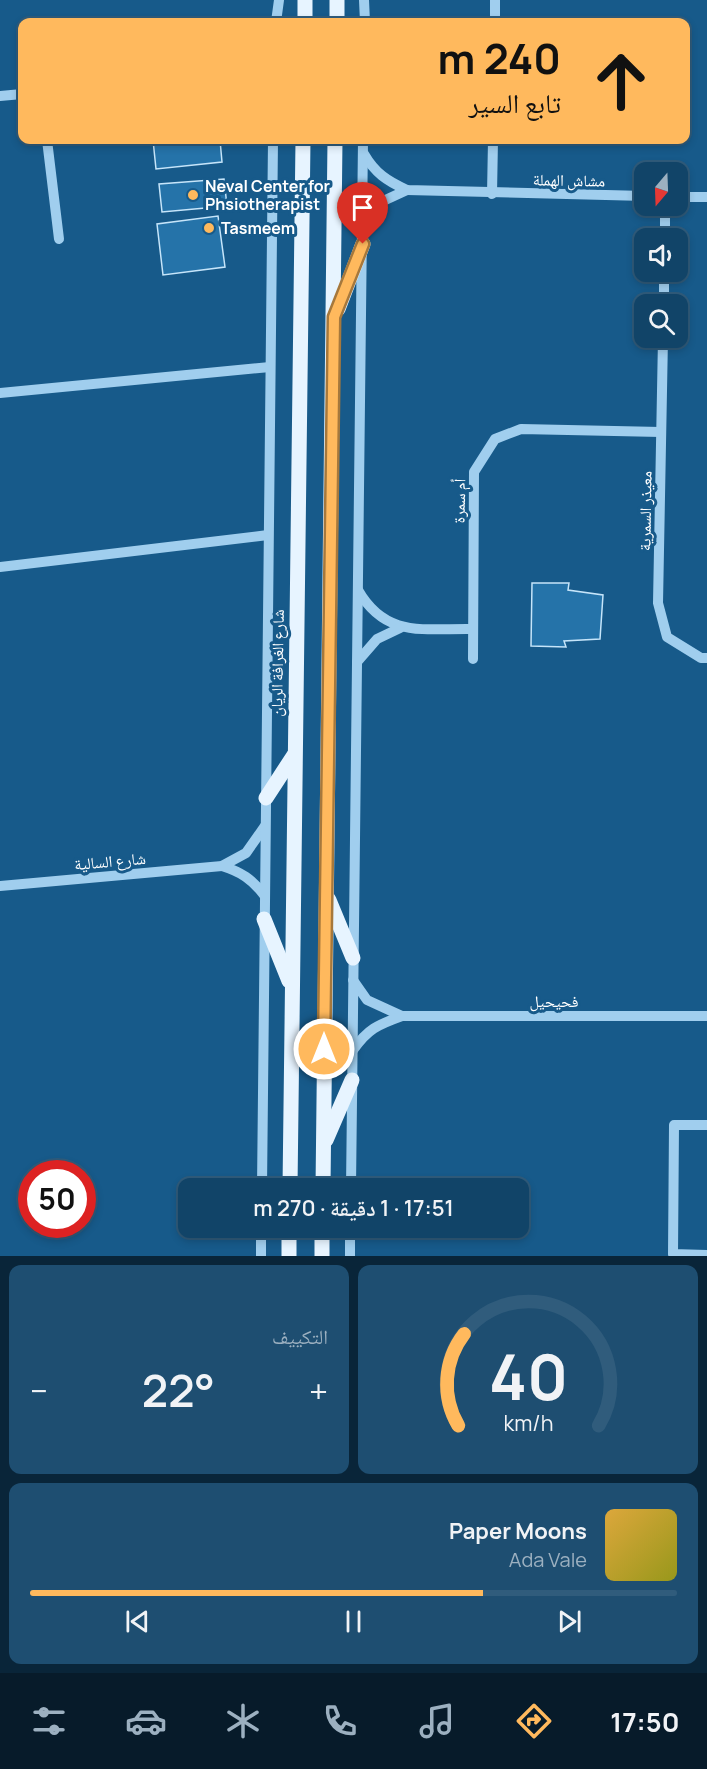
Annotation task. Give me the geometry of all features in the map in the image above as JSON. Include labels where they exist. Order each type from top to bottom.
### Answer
[{"type":"main road","points":[[304,18],[305,0]]},
{"type":"main road","points":[[337,0],[337,18]]},
{"type":"main road","name":"شارع الغرافة الريان","points":[[290,1178],[303,144]]},
{"type":"main road","points":[[322,1178],[335,144]]},
{"type":"main road","points":[[334,317],[363,244]]},
{"type":"main road","points":[[266,798],[294,754]]},
{"type":"main road","points":[[326,892],[353,958]]},
{"type":"main road","points":[[264,919],[291,987]]},
{"type":"main road","points":[[323,1145],[352,1080]]},
{"type":"main road","points":[[289,1238],[289,1256]]},
{"type":"main road","points":[[321,1256],[322,1238]]},
{"type":"street","points":[[277,18],[279,0]]},
{"type":"street","points":[[364,0],[365,18]]},
{"type":"street","points":[[495,0],[495,18]]},
{"type":"street","points":[[0,96],[18,94]]},
{"type":"street","points":[[47,144],[59,239]]},
{"type":"street","name":"شارع الغرافة الريان","points":[[262,1178],[273,144]]},
{"type":"street","points":[[351,1178],[363,144]]},
{"type":"street","points":[[492,194],[493,144]]},
{"type":"street","name":"مشاش الهملة","points":[[363,153],[372,169],[381,177],[407,190],[492,194],[634,196]]},
{"type":"street","name":"مشاش الهملة","points":[[363,223],[381,202],[407,190]]},
{"type":"street","points":[[688,197],[707,197]]},
{"type":"street","name":"معيذر السمرية","points":[[663,348],[658,603],[667,637],[701,658],[707,658]]},
{"type":"street","points":[[0,393],[270,367]]},
{"type":"street","name":"أم سمرة","points":[[473,659],[474,472],[495,439],[520,429],[661,432]]},
{"type":"street","points":[[0,567],[268,536]]},
{"type":"street","points":[[358,590],[371,610],[383,620],[400,628],[473,629]]},
{"type":"street","points":[[356,662],[377,639],[400,628]]},
{"type":"street","name":"شارع السالية","points":[[0,886],[222,866],[246,854],[265,826]]},
{"type":"street","name":"شارع السالية","points":[[222,866],[245,875],[255,882],[264,895]]},
{"type":"street","name":"فحيحيل","points":[[352,979],[367,1000],[402,1016]]},
{"type":"street","name":"فحيحيل","points":[[352,1050],[373,1027],[402,1016],[707,1016]]},
{"type":"street","points":[[707,1125],[674,1125],[673,1254],[707,1255]]},
{"type":"street","points":[[261,1238],[261,1256]]},
{"type":"street","points":[[350,1238],[350,1256]]},
{"type":"building","points":[[153,144],[220,144],[222,162],[156,169]]},
{"type":"building","name":"Neval Center for Phsiotherapist","points":[[224,179],[227,206],[162,212],[159,184]]},
{"type":"building","points":[[218,216],[225,267],[163,275],[157,224]]},
{"type":"building","points":[[532,583],[569,583],[568,590],[603,595],[600,639],[564,641],[566,647],[531,646]]},
{"type":"place","name":"Neval Center for Phsiotherapist","points":[[193,195]]},
{"type":"place","name":"Tasmeem","points":[[209,228]]},
{"type":"route","points":[[324,1049],[334,317],[363,244]]}]
